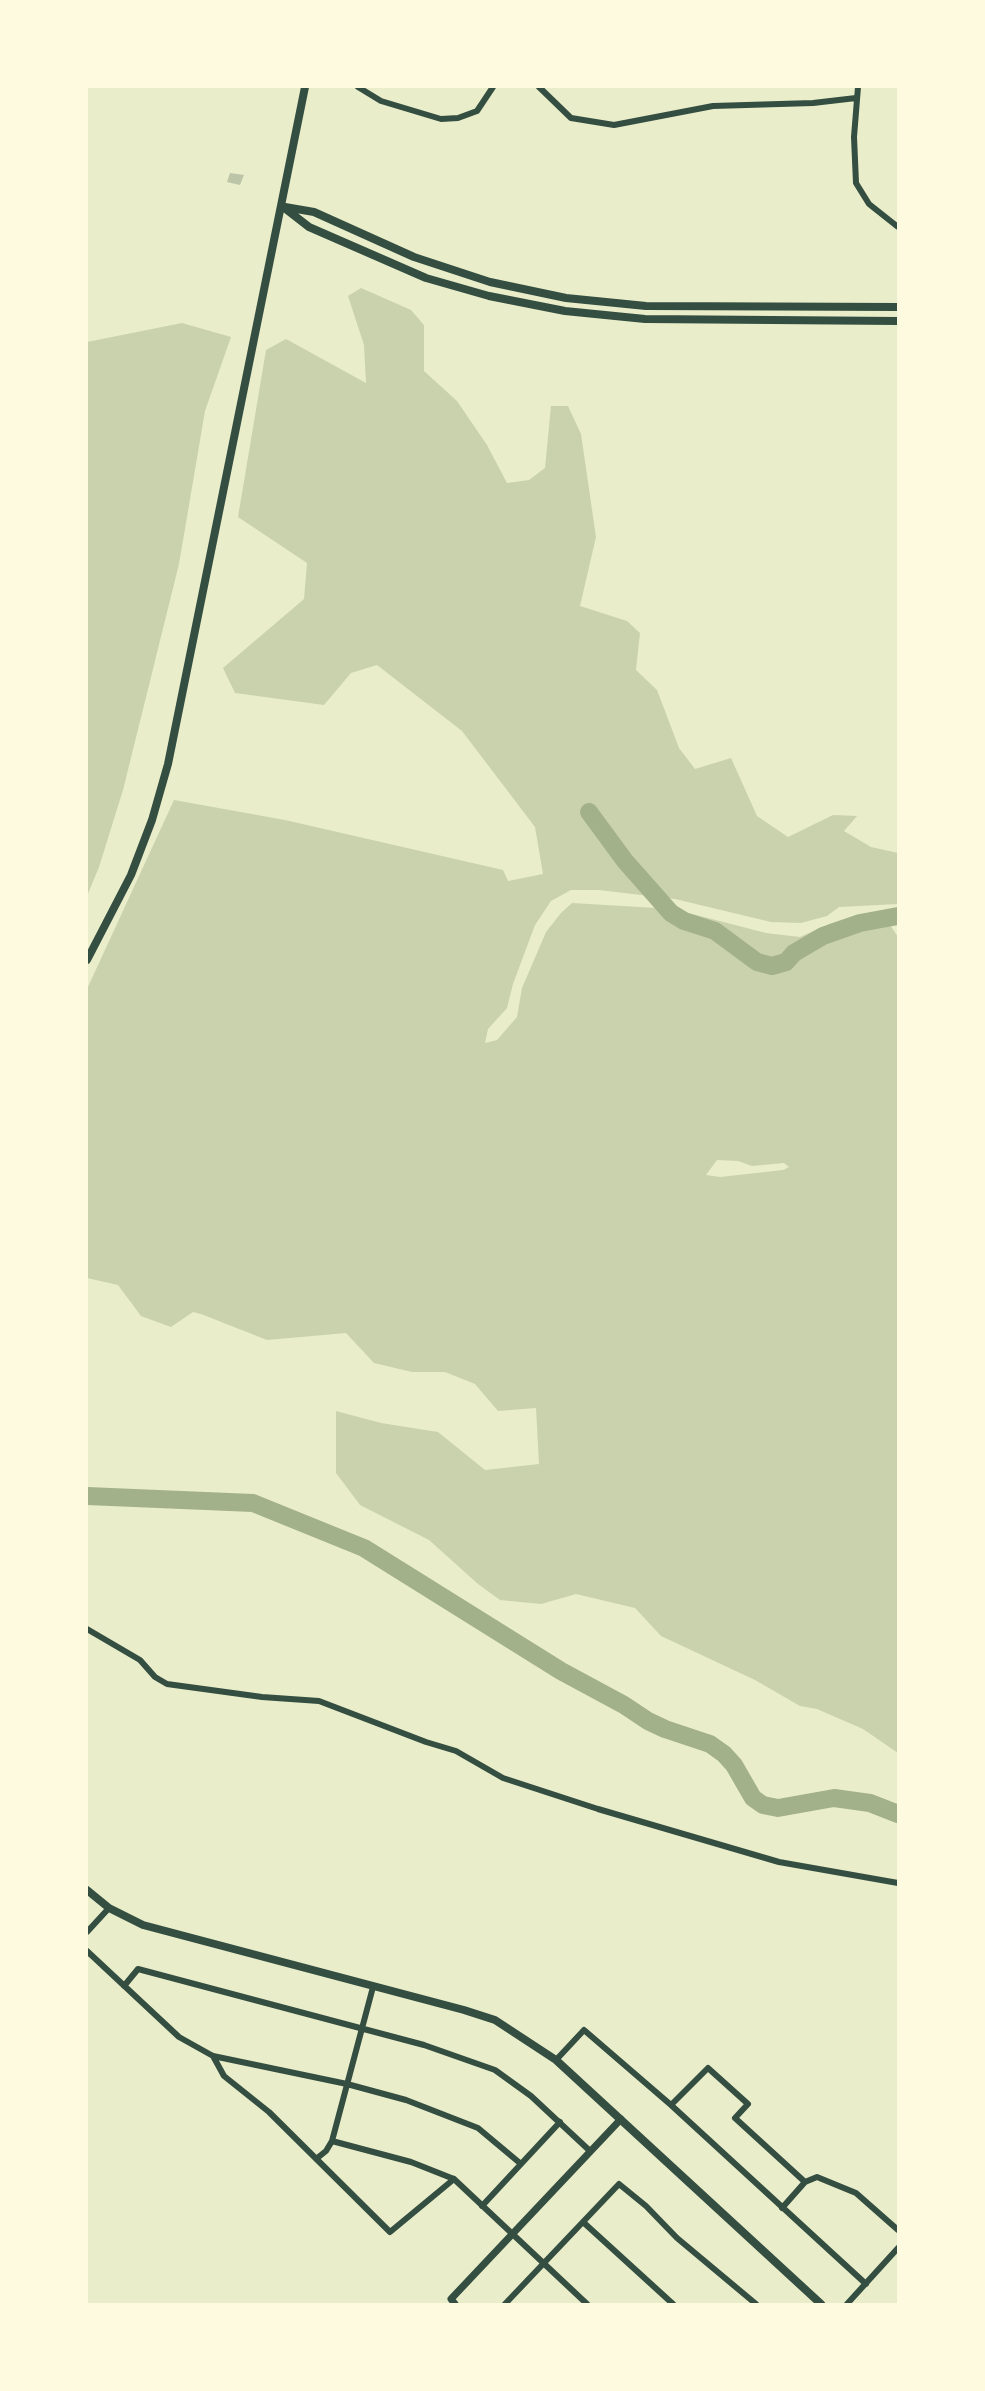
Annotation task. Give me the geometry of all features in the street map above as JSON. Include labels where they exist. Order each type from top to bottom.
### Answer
[{"type":"main road","points":[[87,960],[131,875],[155,809],[168,764],[228,477],[305,87]]},
{"type":"main road","points":[[282,206],[314,212],[414,257],[490,282],[567,298],[646,306],[898,307]]},
{"type":"main road","points":[[282,206],[309,227],[426,278],[489,296],[565,311],[645,319],[898,321]]},
{"type":"main road","points":[[87,1890],[109,1908],[143,1925],[495,2020],[556,2061],[821,2304]]},
{"type":"street","points":[[358,87],[381,100],[441,118],[458,118],[477,111],[493,87]]},
{"type":"street","points":[[539,87],[571,118],[614,125],[713,106],[813,103],[856,98]]},
{"type":"street","points":[[858,87],[854,137],[856,183],[869,204],[898,227]]},
{"type":"street","points":[[87,1629],[140,1660],[155,1677],[167,1684],[262,1697],[319,1701],[426,1742],[456,1751],[503,1778],[598,1809],[779,1862],[898,1883]]},
{"type":"street","points":[[87,1932],[109,1908]]},
{"type":"street","points":[[87,1951],[179,2037],[213,2056],[347,2084],[406,2100],[478,2128],[520,2164]]},
{"type":"street","points":[[124,1986],[138,1969],[424,2045],[495,2070],[531,2096],[590,2151]]},
{"type":"street","points":[[316,2159],[326,2151],[332,2141],[373,1987]]},
{"type":"street","points":[[556,2061],[584,2030],[670,2105],[866,2284]]},
{"type":"street","points":[[213,2056],[224,2076],[269,2112],[390,2232],[454,2179]]},
{"type":"street","points":[[670,2105],[708,2068],[748,2104],[735,2118],[805,2182]]},
{"type":"street","points":[[455,2304],[451,2299],[621,2119]]},
{"type":"street","points":[[482,2206],[560,2122]]},
{"type":"street","points":[[332,2141],[411,2162],[454,2179],[512,2236],[587,2304]]},
{"type":"street","points":[[782,2208],[805,2182],[817,2177],[856,2193],[898,2230]]},
{"type":"street","points":[[505,2304],[620,2184],[677,2238],[756,2304]]},
{"type":"street","points":[[583,2222],[673,2304]]},
{"type":"street","points":[[847,2304],[898,2248]]},
{"type":"green space","points":[[361,288],[411,310],[424,325],[424,371],[457,401],[487,445],[507,483],[529,480],[545,468],[551,406],[568,406],[581,434],[596,537],[580,606],[627,621],[640,633],[636,670],[657,690],[679,748],[695,769],[731,758],[757,816],[788,837],[833,815],[857,816],[844,831],[871,847],[898,853],[898,904],[839,907],[827,916],[801,923],[771,922],[675,899],[599,890],[571,890],[551,901],[535,925],[513,984],[507,1008],[488,1029],[485,1043],[497,1040],[517,1017],[522,988],[546,932],[572,903],[673,909],[766,933],[800,937],[851,917],[890,925],[898,937],[898,1753],[863,1729],[817,1709],[800,1706],[755,1680],[661,1636],[635,1608],[576,1594],[541,1604],[500,1600],[478,1584],[429,1540],[360,1505],[336,1473],[336,1411],[381,1423],[438,1432],[485,1470],[539,1464],[536,1408],[498,1411],[475,1384],[445,1372],[412,1372],[374,1363],[346,1333],[267,1340],[193,1312],[171,1327],[141,1316],[118,1285],[87,1278],[87,989],[174,800],[285,820],[503,870],[508,881],[543,874],[535,827],[462,731],[377,665],[351,673],[324,705],[235,693],[223,668],[304,599],[307,563],[238,517],[266,350],[286,339],[366,383],[364,345],[348,296]],"holes":[[[717,1160],[738,1161],[752,1166],[784,1163],[789,1167],[783,1170],[720,1177],[706,1175]]]},
{"type":"green space","points":[[182,323],[231,337],[205,411],[179,564],[123,790],[99,867],[87,896],[87,342]]},
{"type":"building","points":[[230,173],[244,175],[240,185],[227,182]]},
{"type":"waterway","points":[[589,812],[625,861],[671,913],[684,921],[715,931],[757,962],[772,966],[786,962],[794,953],[823,936],[860,923],[898,916]]},
{"type":"waterway","points":[[87,1496],[253,1503],[364,1548],[561,1671],[624,1705],[648,1721],[710,1744],[734,1765],[753,1798],[763,1805],[778,1808],[834,1798],[870,1803],[898,1814]]}]
